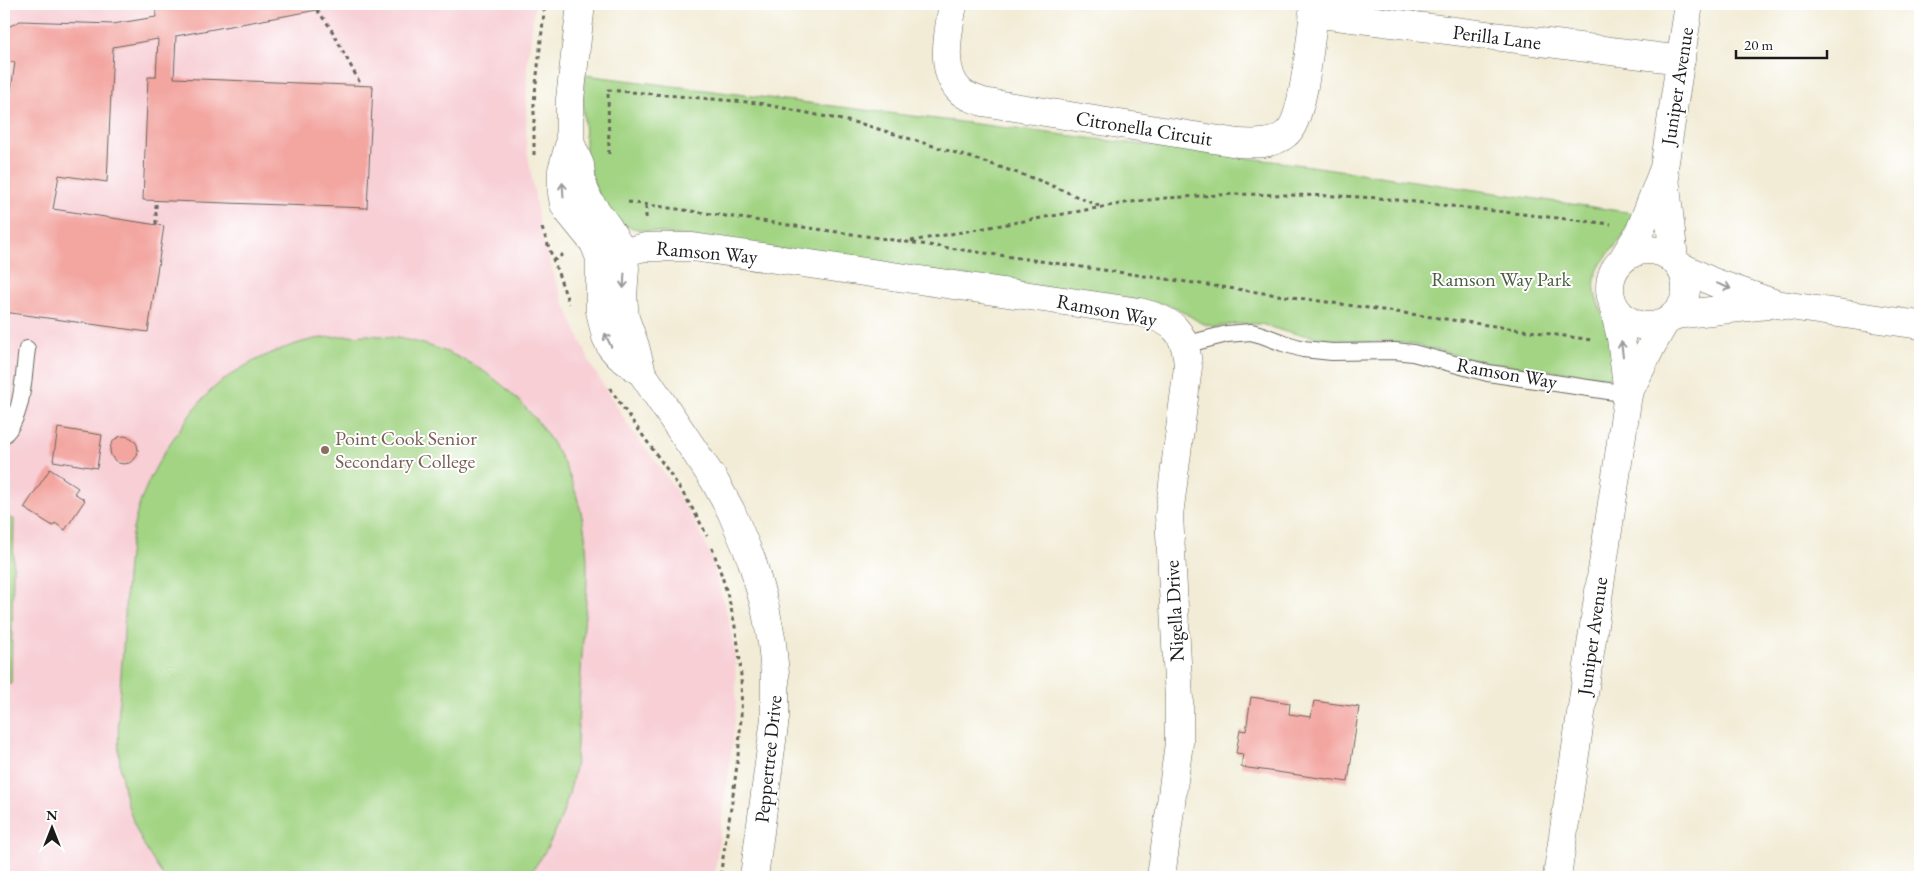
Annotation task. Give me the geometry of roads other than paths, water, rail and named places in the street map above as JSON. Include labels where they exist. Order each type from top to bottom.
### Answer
[{"type":"street","points":[[581,4],[570,99],[570,142],[580,165],[585,194],[592,206],[604,243]]},
{"type":"street","name":"Citronella Circuit","points":[[953,4],[947,53],[948,66],[955,85],[968,97],[983,102],[1250,144],[1280,138],[1287,134],[1293,126],[1300,107],[1314,9]]},
{"type":"street","name":"Juniper Avenue","points":[[1624,257],[1640,233],[1664,168],[1689,4]]},
{"type":"street","name":"Perilla Lane","points":[[1314,9],[1681,60]]},
{"type":"street","name":"Juniper Avenue","points":[[1664,168],[1677,263]]},
{"type":"street","name":"Ramson Way","points":[[604,243],[645,247],[692,247],[1140,312],[1169,322],[1179,332],[1184,345]]},
{"type":"street","name":"Peppertree Drive","points":[[604,243],[600,311],[606,337],[611,347],[619,356],[642,373],[714,480],[731,510],[752,561],[765,607],[772,643],[775,718],[754,877]]},
{"type":"street","points":[[1776,304],[1670,319],[1655,325],[1638,325],[1623,318],[1613,305],[1609,281],[1614,268],[1624,257],[1639,250],[1650,249],[1660,251],[1677,263],[1713,282],[1776,304],[1920,325]]},
{"type":"street","points":[[1670,319],[1683,304],[1686,294],[1685,279],[1677,263]]},
{"type":"street","name":"Juniper Avenue","points":[[1557,877],[1628,394],[1621,338],[1613,305]]},
{"type":"street","name":"Juniper Avenue","points":[[1628,394],[1652,345],[1670,319]]},
{"type":"street","name":"Nigella Drive","points":[[1161,877],[1179,743],[1179,699],[1169,514],[1187,379],[1187,356],[1184,345]]},
{"type":"lane","name":"Ramson Way","points":[[1184,345],[1228,334],[1251,332],[1304,349],[1332,352],[1395,351],[1413,353],[1473,370],[1628,394]]},
{"type":"lane","points":[[4,435],[13,421],[19,401],[27,349]]},
{"type":"place","name":"Point Cook Senior Secondary College","points":[[325,450]]},
{"type":"park label","name":"Ramson Way Park","points":[[1501,279]]}]
